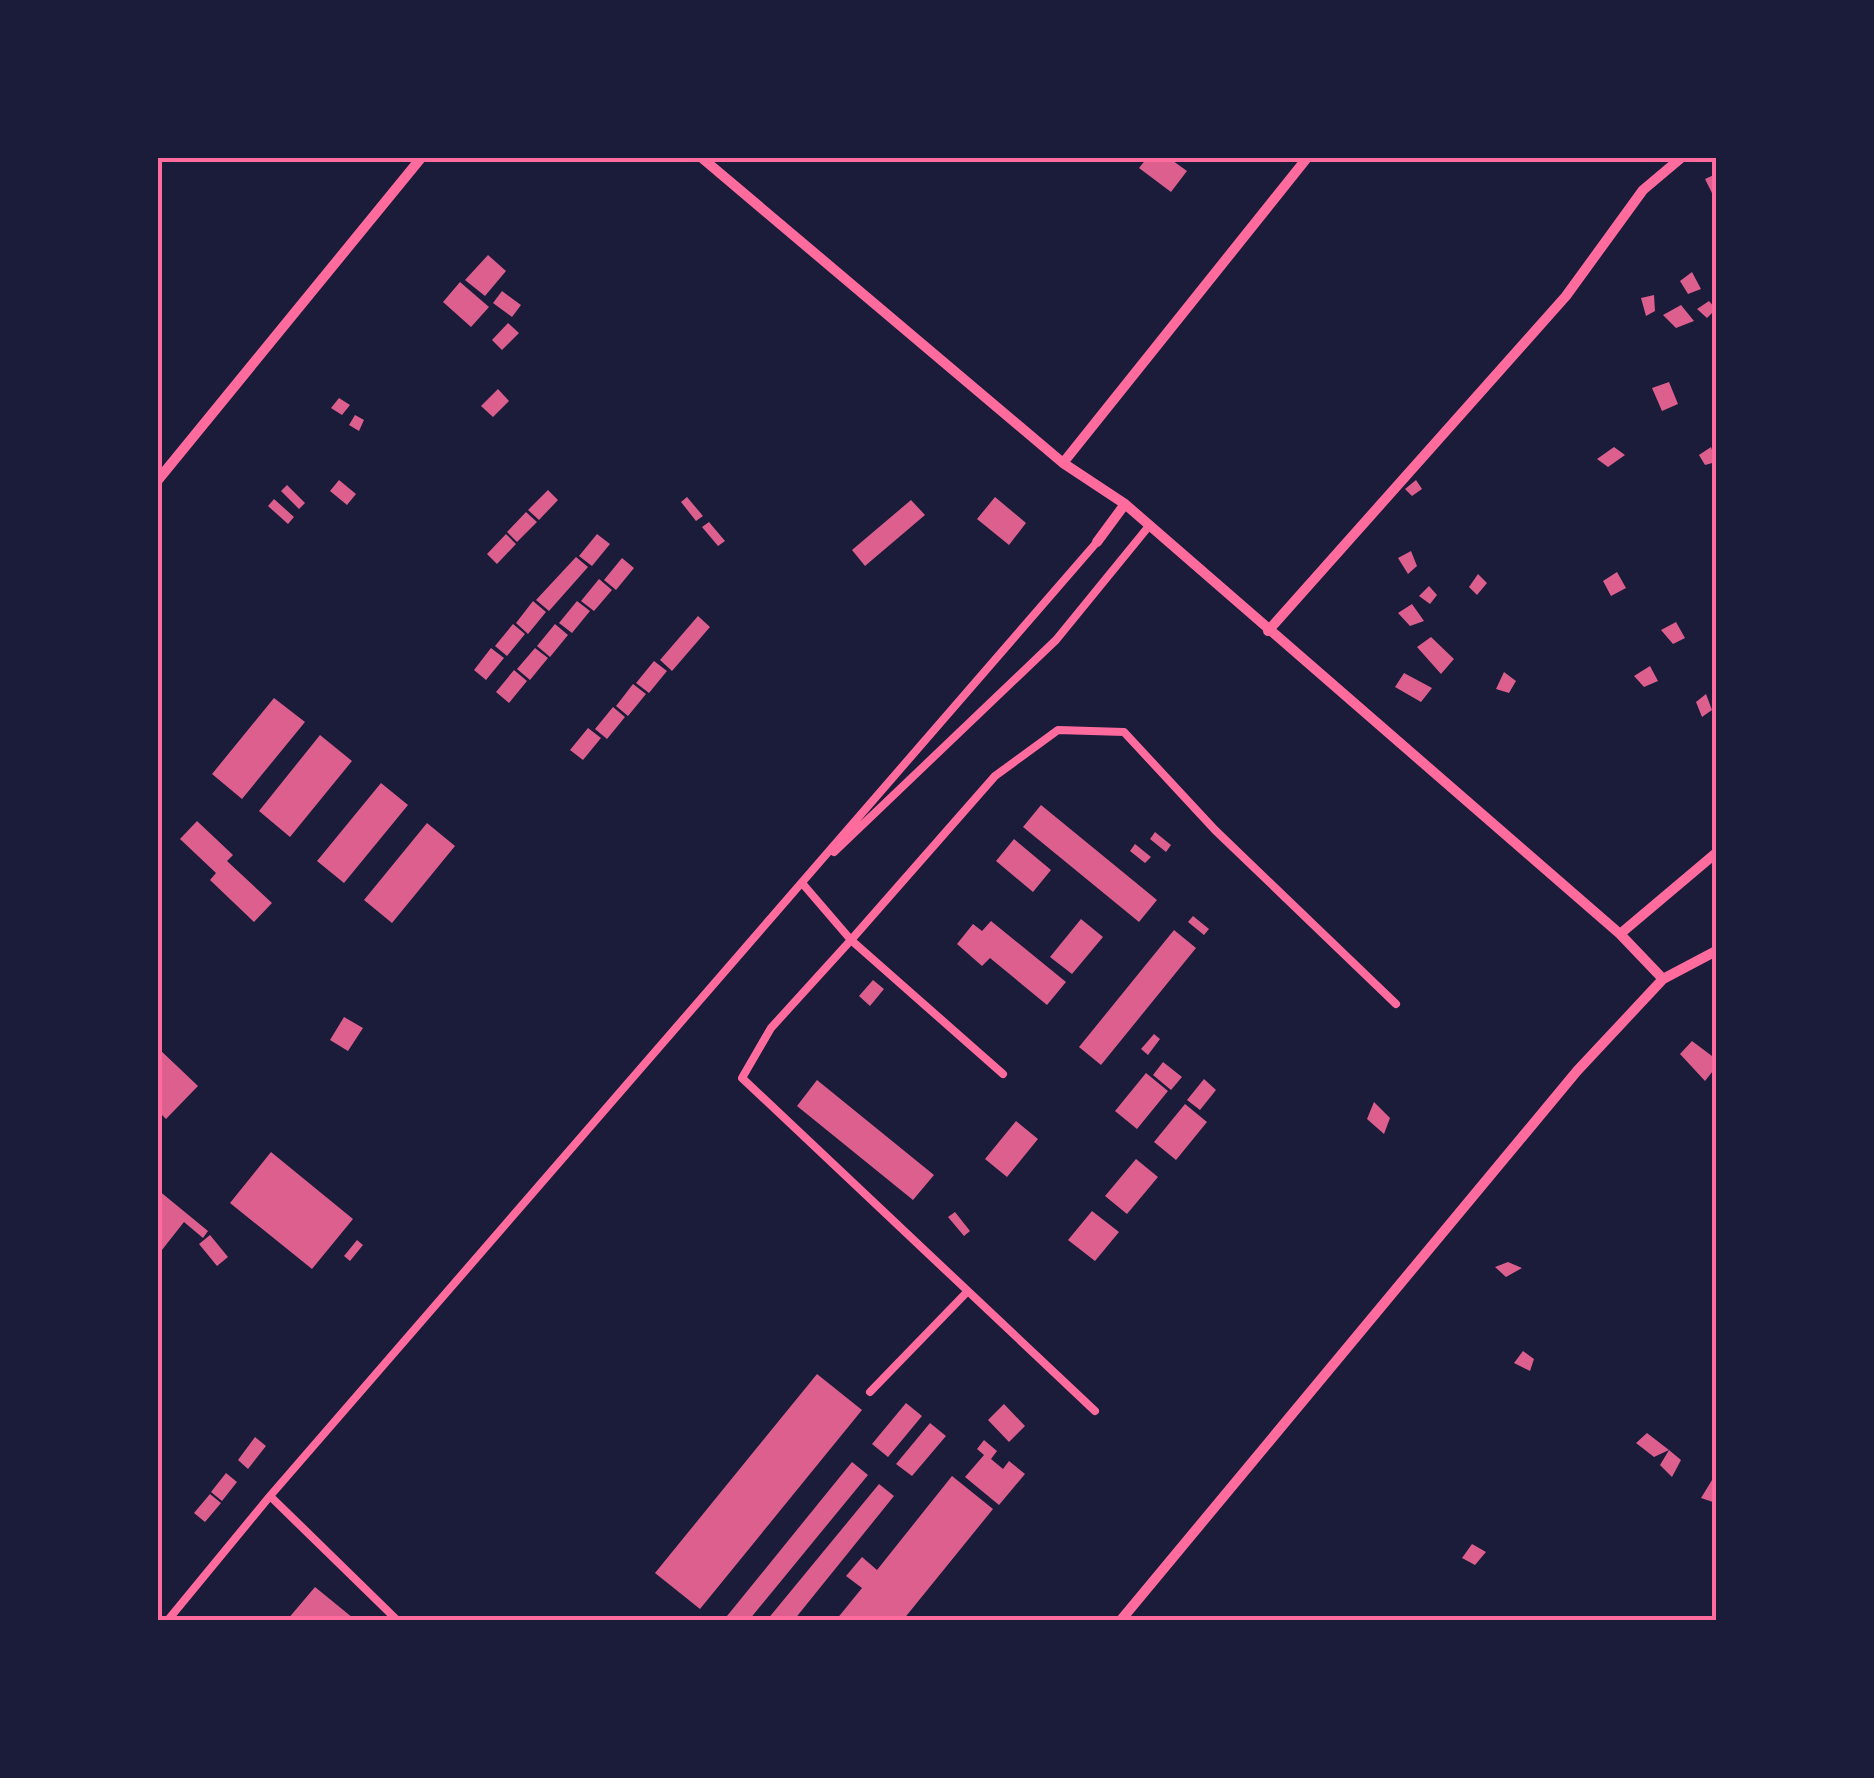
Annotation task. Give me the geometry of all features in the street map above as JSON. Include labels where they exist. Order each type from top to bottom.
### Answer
[{"type":"street","points":[[158,480],[421,158]]},
{"type":"street","points":[[702,158],[1063,464],[1125,504],[1620,934],[1662,979]]},
{"type":"street","points":[[1063,464],[1308,158]]},
{"type":"street","points":[[1268,630],[1566,296],[1643,190],[1681,158]]},
{"type":"street","points":[[1096,542],[1125,504]]},
{"type":"street","points":[[1620,934],[1716,853]]},
{"type":"street","points":[[1121,1620],[1577,1070],[1662,979],[1716,951]]},
{"type":"lane","points":[[800,884],[1056,640],[1149,526]]},
{"type":"lane","points":[[168,1620],[270,1496],[1096,542]]},
{"type":"lane","points":[[1095,1411],[742,1078],[772,1028],[995,776],[1058,730],[1124,732],[1215,830],[1396,1004]]},
{"type":"lane","points":[[800,884],[851,940],[1004,1074]]},
{"type":"lane","points":[[870,1392],[968,1292]]},
{"type":"lane","points":[[270,1496],[397,1620]]},
{"type":"building","points":[[1147,158],[1169,158],[1187,171],[1171,192],[1139,168]]},
{"type":"building","points":[[1716,174],[1716,201],[1705,179]]},
{"type":"building","points":[[488,255],[506,271],[485,296],[465,280]]},
{"type":"building","points":[[1692,272],[1701,289],[1688,294],[1680,281]]},
{"type":"building","points":[[460,282],[489,307],[471,327],[443,302]]},
{"type":"building","points":[[502,291],[521,305],[512,317],[493,303]]},
{"type":"building","points":[[1654,295],[1655,311],[1646,316],[1641,298]]},
{"type":"building","points":[[1709,301],[1716,309],[1707,318],[1697,309]]},
{"type":"building","points":[[1681,305],[1694,321],[1676,328],[1663,315]]},
{"type":"building","points":[[508,323],[519,333],[502,350],[492,340]]},
{"type":"building","points":[[1669,382],[1678,404],[1662,411],[1652,388]]},
{"type":"building","points":[[498,389],[509,401],[493,417],[481,406]]},
{"type":"building","points":[[339,398],[350,405],[342,415],[331,408]]},
{"type":"building","points":[[355,415],[364,420],[359,431],[349,425]]},
{"type":"building","points":[[1614,447],[1625,455],[1608,467],[1597,459]]},
{"type":"building","points":[[1711,447],[1716,462],[1705,465],[1699,455]]},
{"type":"building","points":[[339,480],[356,494],[347,505],[330,491]]},
{"type":"building","points":[[1416,480],[1422,489],[1412,496],[1405,489]]},
{"type":"building","points":[[287,485],[305,503],[299,509],[281,491]]},
{"type":"building","points":[[548,490],[558,500],[539,520],[528,510]]},
{"type":"building","points":[[687,497],[703,516],[696,521],[681,502]]},
{"type":"building","points":[[995,497],[1026,523],[1009,545],[977,519]]},
{"type":"building","points":[[274,499],[294,517],[288,524],[268,506]]},
{"type":"building","points":[[911,500],[925,515],[865,566],[852,550]]},
{"type":"building","points":[[526,512],[537,522],[517,542],[507,532]]},
{"type":"building","points":[[709,522],[725,541],[718,546],[702,527]]},
{"type":"building","points":[[506,534],[516,544],[497,564],[487,554]]},
{"type":"building","points":[[597,534],[610,544],[592,566],[579,556]]},
{"type":"building","points":[[1411,551],[1417,566],[1408,574],[1398,558]]},
{"type":"building","points":[[576,557],[588,567],[549,611],[536,600]]},
{"type":"building","points":[[622,558],[634,568],[616,590],[604,580]]},
{"type":"building","points":[[1617,572],[1626,588],[1611,596],[1603,581]]},
{"type":"building","points":[[1478,574],[1487,583],[1477,595],[1469,587]]},
{"type":"building","points":[[599,579],[612,590],[594,611],[581,601]]},
{"type":"building","points":[[1429,586],[1437,595],[1430,604],[1419,596]]},
{"type":"building","points":[[533,601],[546,612],[528,634],[516,623]]},
{"type":"building","points":[[577,601],[590,611],[572,633],[559,623]]},
{"type":"building","points":[[1412,604],[1424,621],[1410,626],[1398,613]]},
{"type":"building","points":[[698,616],[710,627],[672,671],[660,660]]},
{"type":"building","points":[[1676,622],[1685,638],[1673,644],[1661,630]]},
{"type":"building","points":[[513,624],[525,634],[507,656],[495,646]]},
{"type":"building","points":[[555,624],[568,635],[550,657],[537,646]]},
{"type":"building","points":[[1431,637],[1454,659],[1441,674],[1417,647]]},
{"type":"building","points":[[491,648],[504,658],[486,680],[474,670]]},
{"type":"building","points":[[535,648],[548,658],[530,680],[517,669]]},
{"type":"building","points":[[654,661],[667,671],[649,693],[636,683]]},
{"type":"building","points":[[1650,666],[1658,681],[1644,687],[1634,676]]},
{"type":"building","points":[[514,670],[527,681],[509,703],[496,692]]},
{"type":"building","points":[[1504,672],[1516,681],[1509,693],[1496,689]]},
{"type":"building","points":[[1404,673],[1432,688],[1421,702],[1395,687]]},
{"type":"building","points":[[633,684],[646,694],[628,716],[616,706]]},
{"type":"building","points":[[1706,694],[1712,710],[1702,717],[1696,702]]},
{"type":"building","points":[[274,698],[305,722],[242,799],[212,774]]},
{"type":"building","points":[[613,707],[625,717],[607,739],[595,729]]},
{"type":"building","points":[[588,728],[601,738],[583,760],[570,750]]},
{"type":"building","points":[[320,735],[352,761],[290,837],[259,811]]},
{"type":"building","points":[[381,783],[408,805],[344,883],[317,861]]},
{"type":"building","points":[[1041,805],[1157,900],[1139,922],[1023,827]]},
{"type":"building","points":[[197,821],[233,855],[227,861],[272,903],[254,922],[210,880],[216,873],[180,839]]},
{"type":"building","points":[[427,823],[455,846],[392,923],[364,900]]},
{"type":"building","points":[[1155,832],[1171,845],[1166,852],[1150,839]]},
{"type":"building","points":[[1014,839],[1051,870],[1033,892],[996,861]]},
{"type":"building","points":[[1135,844],[1151,857],[1145,863],[1130,851]]},
{"type":"building","points":[[1193,916],[1209,929],[1204,935],[1188,922]]},
{"type":"building","points":[[1081,919],[1103,937],[1072,974],[1050,957]]},
{"type":"building","points":[[991,921],[1066,982],[1047,1005],[990,958],[982,966],[957,944],[973,924],[982,931]]},
{"type":"building","points":[[1174,930],[1196,948],[1101,1065],[1079,1047]]},
{"type":"building","points":[[873,980],[884,989],[870,1006],[859,996]]},
{"type":"building","points":[[344,1017],[363,1028],[348,1051],[330,1040]]},
{"type":"building","points":[[1154,1034],[1160,1039],[1148,1055],[1141,1049]]},
{"type":"building","points":[[1692,1041],[1716,1059],[1716,1067],[1705,1081],[1680,1054]]},
{"type":"building","points":[[158,1048],[198,1086],[166,1119],[158,1111]]},
{"type":"building","points":[[1163,1062],[1182,1077],[1171,1090],[1153,1075]]},
{"type":"building","points":[[1146,1073],[1168,1091],[1137,1129],[1115,1111]]},
{"type":"building","points":[[1204,1079],[1216,1090],[1200,1110],[1187,1100]]},
{"type":"building","points":[[817,1080],[934,1175],[913,1200],[797,1106]]},
{"type":"building","points":[[1374,1102],[1390,1118],[1384,1134],[1367,1119]]},
{"type":"building","points":[[1185,1104],[1207,1122],[1176,1160],[1154,1142]]},
{"type":"building","points":[[1016,1121],[1038,1139],[1007,1177],[985,1159]]},
{"type":"building","points":[[271,1152],[353,1219],[312,1269],[230,1203]]},
{"type":"building","points":[[1136,1159],[1158,1177],[1127,1214],[1105,1196]]},
{"type":"building","points":[[158,1190],[208,1231],[203,1238],[184,1222],[158,1255]]},
{"type":"building","points":[[1092,1211],[1119,1232],[1095,1261],[1068,1240]]},
{"type":"building","points":[[955,1212],[970,1231],[964,1236],[948,1217]]},
{"type":"building","points":[[210,1235],[228,1257],[217,1266],[199,1244]]},
{"type":"building","points":[[357,1240],[363,1245],[350,1261],[344,1256]]},
{"type":"building","points":[[1508,1262],[1522,1268],[1506,1277],[1495,1267]]},
{"type":"building","points":[[1523,1351],[1534,1359],[1530,1371],[1514,1363]]},
{"type":"building","points":[[817,1374],[862,1410],[700,1609],[655,1573]]},
{"type":"building","points":[[906,1403],[922,1416],[888,1457],[872,1444]]},
{"type":"building","points":[[1004,1404],[1025,1426],[1009,1442],[988,1420]]},
{"type":"building","points":[[930,1423],[946,1436],[912,1476],[896,1464]]},
{"type":"building","points":[[1647,1433],[1669,1450],[1654,1457],[1636,1443]]},
{"type":"building","points":[[255,1437],[266,1446],[248,1469],[238,1460]]},
{"type":"building","points":[[984,1440],[997,1451],[991,1459],[1003,1469],[1009,1461],[1025,1474],[999,1505],[965,1477],[984,1455],[977,1449]]},
{"type":"building","points":[[1669,1450],[1681,1460],[1672,1477],[1660,1465]]},
{"type":"building","points":[[852,1462],[868,1475],[749,1620],[732,1620],[727,1616]]},
{"type":"building","points":[[226,1473],[237,1482],[222,1501],[211,1492]]},
{"type":"building","points":[[952,1476],[993,1509],[903,1620],[836,1620],[862,1588],[846,1576],[862,1557],[877,1570]]},
{"type":"building","points":[[1712,1480],[1716,1483],[1716,1503],[1701,1498]]},
{"type":"building","points":[[879,1484],[894,1496],[794,1620],[767,1620]]},
{"type":"building","points":[[210,1494],[221,1503],[205,1522],[194,1513]]},
{"type":"building","points":[[1472,1544],[1486,1552],[1475,1565],[1462,1558]]},
{"type":"building","points":[[315,1587],[353,1618],[287,1620]]}]
